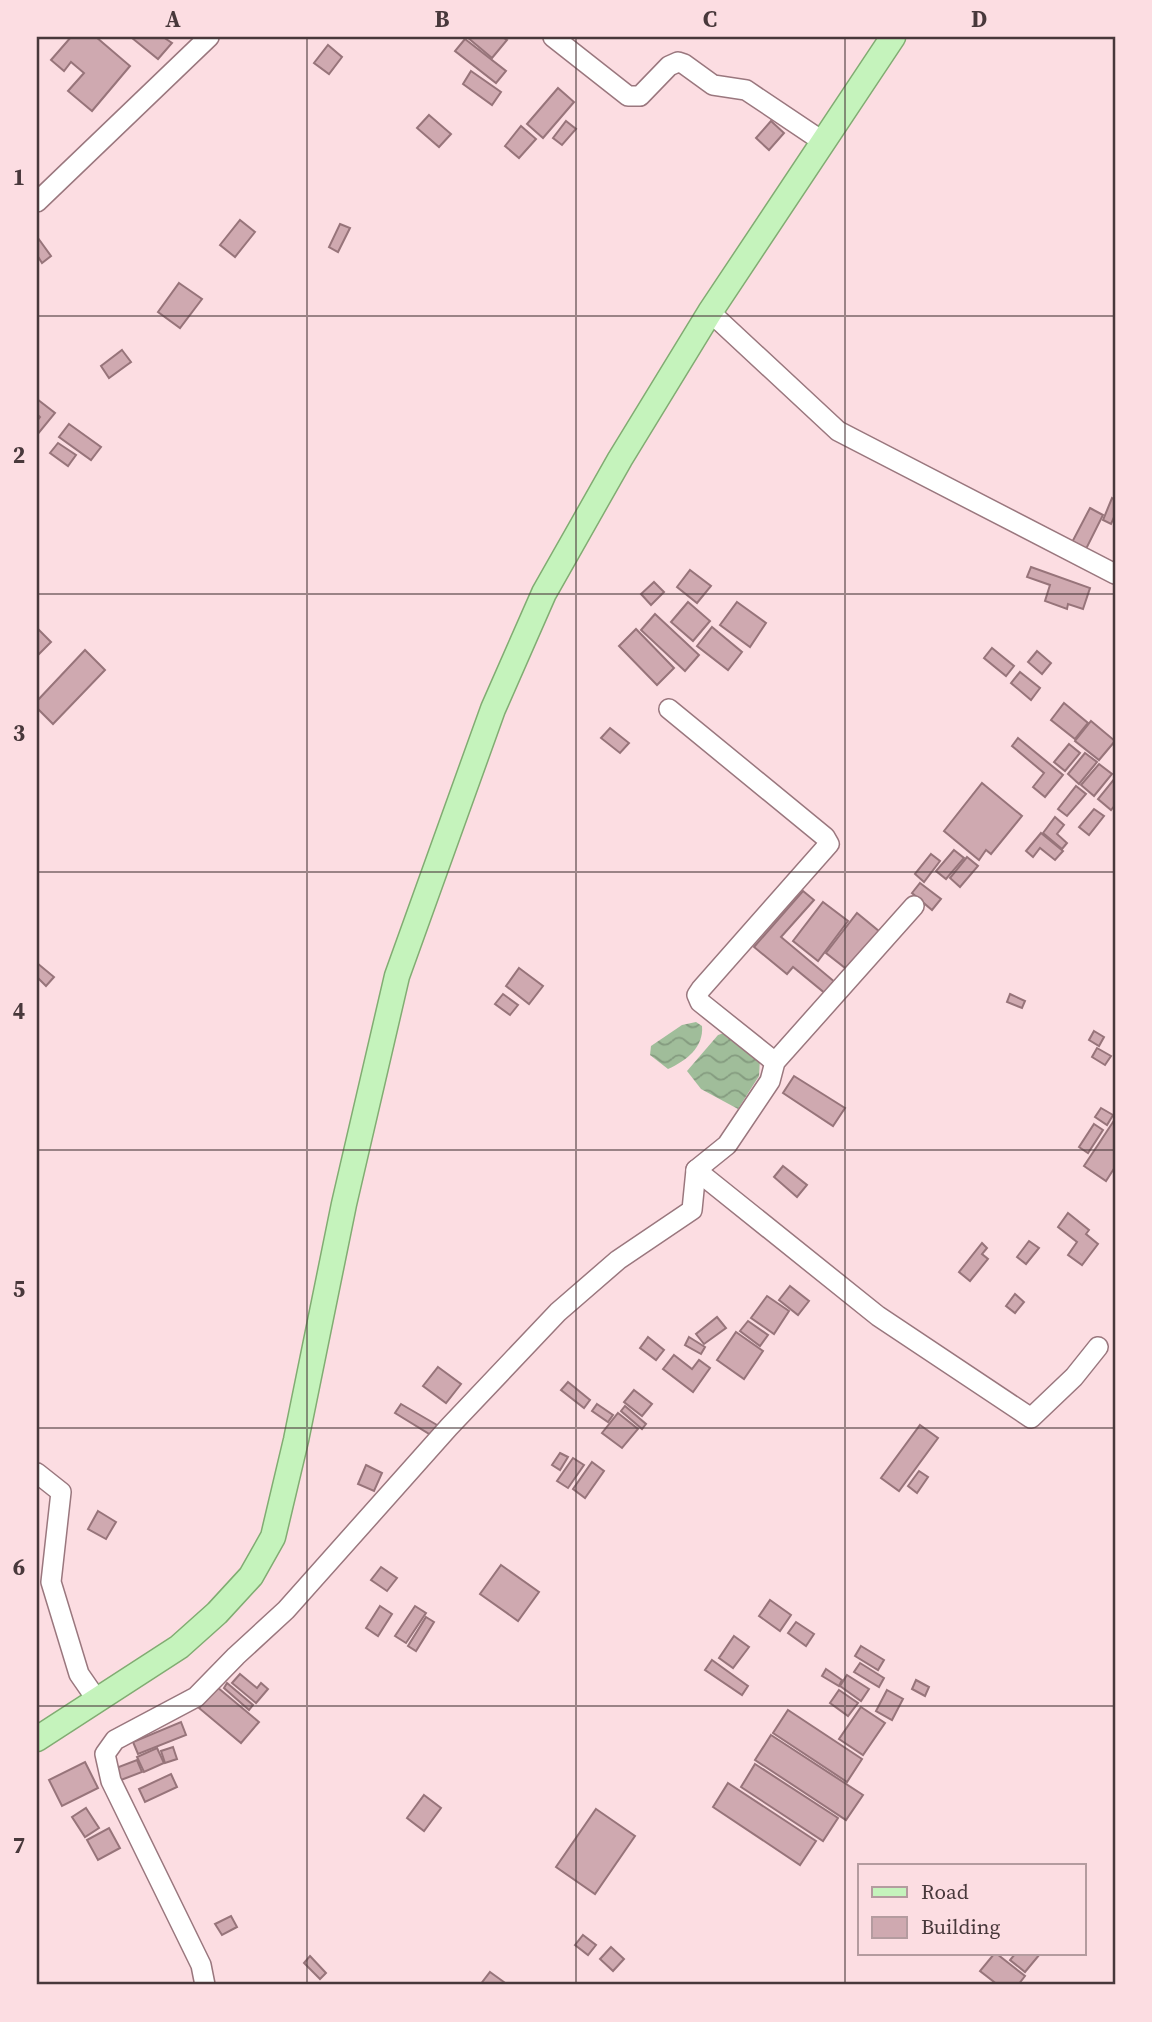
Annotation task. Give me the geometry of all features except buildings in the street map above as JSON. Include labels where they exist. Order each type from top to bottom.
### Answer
[{"type":"main road","points":[[37,1739],[179,1647],[217,1613],[251,1576],[273,1538],[296,1440],[344,1204],[397,976],[493,709],[544,593],[620,458],[710,312],[892,37]]},
{"type":"street","points":[[37,202],[209,37]]},
{"type":"street","points":[[554,37],[628,96],[640,96],[670,66],[678,62],[713,85],[746,90],[822,141]]},
{"type":"street","points":[[710,312],[838,431],[1115,573]]},
{"type":"street","points":[[669,709],[825,837],[829,844],[697,995],[700,1002],[775,1062]]},
{"type":"street","points":[[205,1985],[201,1965],[111,1781],[106,1754],[115,1741],[197,1698],[236,1656],[286,1610],[449,1427],[558,1312],[618,1260],[692,1210],[696,1170],[727,1145],[770,1081],[775,1062],[914,906]]},
{"type":"street","points":[[696,1170],[878,1316],[1031,1419],[1074,1377],[1097,1347]]},
{"type":"street","points":[[37,1472],[61,1492],[51,1582],[79,1674],[97,1700]]},
{"type":"water","points":[[696,1022],[702,1026],[700,1040],[697,1047],[681,1062],[668,1069],[650,1055],[651,1046],[682,1025]]},
{"type":"water","points":[[724,1033],[760,1059],[759,1076],[738,1109],[701,1089],[687,1071],[718,1035]]}]
